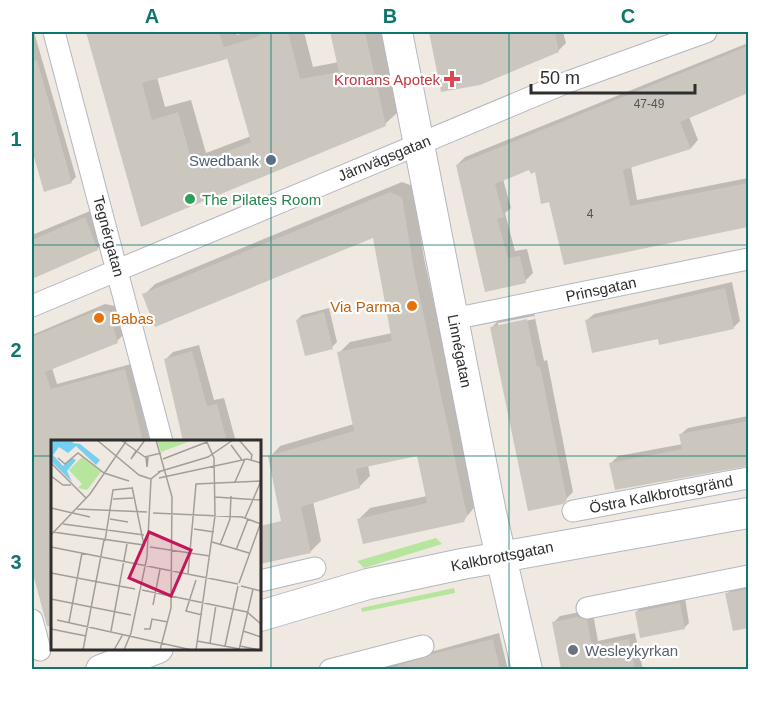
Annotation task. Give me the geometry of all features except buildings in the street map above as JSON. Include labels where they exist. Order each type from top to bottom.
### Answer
[{"type":"street","name":"Tegnérgatan","points":[[54,32],[162,440]]},
{"type":"street","name":"Linnégatan","points":[[397,32],[453,319],[527,669]]},
{"type":"street","name":"Järnvägsgatan","points":[[32,306],[418,143],[460,129],[565,83],[706,32]]},
{"type":"street","name":"Prinsgatan","points":[[453,319],[748,259]]},
{"type":"street","name":"Östra Kalkbrottsgränd","points":[[573,511],[748,478]]},
{"type":"street","name":"Kalkbrottsgatan","points":[[261,616],[368,584],[502,556],[748,513]]},
{"type":"street","points":[[261,581],[315,568]]},
{"type":"street","points":[[586,608],[748,576]]},
{"type":"street","points":[[32,620],[40,650]]},
{"type":"street","points":[[330,669],[423,646]]},
{"type":"street","points":[[101,669],[153,650]]},
{"type":"green space","points":[[436,538],[442,544],[364,568],[357,561]]},
{"type":"green space","points":[[454,588],[455,593],[362,612],[361,608]]},
{"type":"place","name":"Kronans Apotek","points":[[452,79]]},
{"type":"place","name":"Swedbank","points":[[271,160]]},
{"type":"place","name":"The Pilates Room","points":[[190,199]]},
{"type":"place","name":"Via Parma","points":[[412,306]]},
{"type":"place","name":"Babas","points":[[99,318]]},
{"type":"place","name":"Wesleykyrkan","points":[[573,650]]}]
